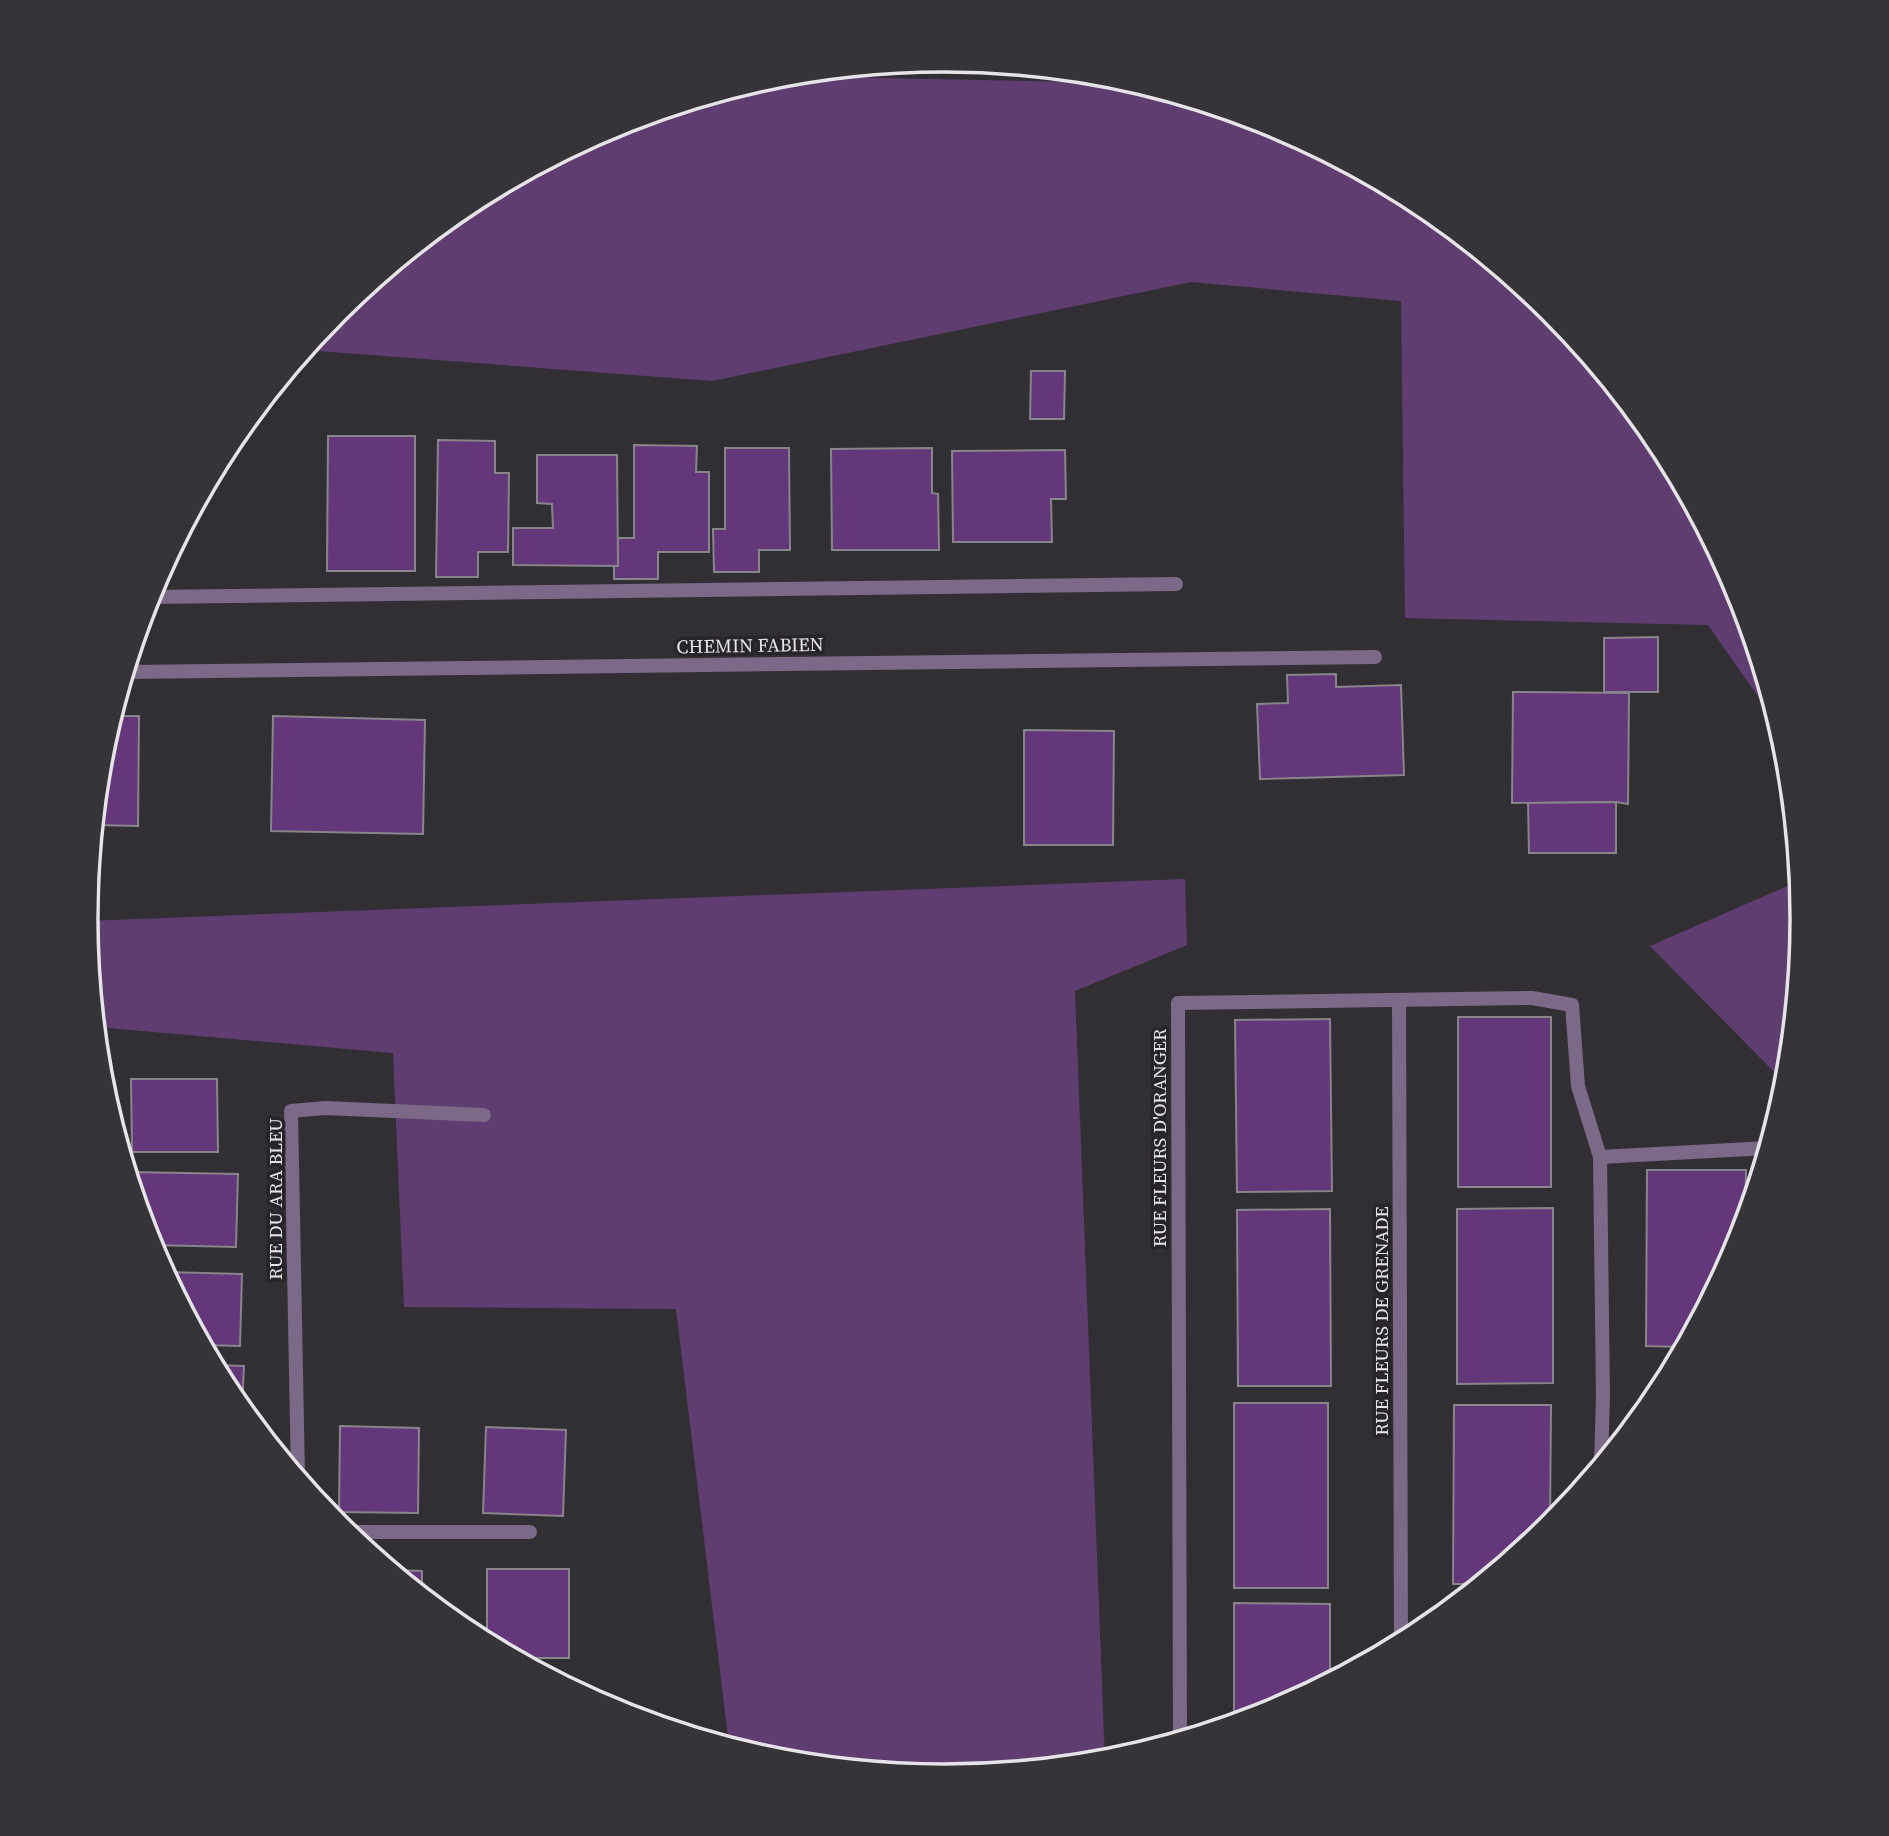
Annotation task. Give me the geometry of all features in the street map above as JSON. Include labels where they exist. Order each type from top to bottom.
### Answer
[{"type":"street","points":[[162,597],[1176,584]]},
{"type":"street","name":"CHEMIN FABIEN","points":[[135,672],[1375,657]]},
{"type":"street","name":"RUE FLEURS D'ORANGER","points":[[1180,1730],[1178,1003],[1532,999],[1572,1005],[1578,1086],[1600,1157]]},
{"type":"street","name":"RUE FLEURS DE GRENADE","points":[[1399,1000],[1401,1631]]},
{"type":"street","name":"RUE DU ARA BLEU","points":[[298,1463],[291,1111],[325,1108],[484,1115]]},
{"type":"street","points":[[1601,1451],[1600,1157],[1759,1148]]},
{"type":"street","points":[[363,1532],[530,1532]]},
{"type":"shaded area","points":[[851,77],[1072,82],[1164,101],[1217,117],[1319,159],[1415,214],[1502,282],[1581,360],[1648,448],[1703,544],[1746,646],[1763,704],[1708,625],[1405,618],[1401,301],[1191,282],[712,381],[317,351],[387,282],[429,247],[474,214],[521,185],[621,136],[725,101],[779,88]]},
{"type":"shaded area","points":[[1185,879],[1187,945],[1075,991],[1105,1749],[1055,1757],[944,1764],[834,1757],[728,1736],[676,1309],[404,1307],[393,1053],[105,1028],[98,921]]},
{"type":"shaded area","points":[[1790,885],[1789,973],[1784,1028],[1776,1074],[1650,946]]},
{"type":"building","points":[[1031,371],[1065,371],[1064,419],[1030,419]]},
{"type":"building","points":[[328,436],[415,436],[415,571],[327,571]]},
{"type":"building","points":[[438,440],[495,441],[495,473],[509,473],[508,552],[478,552],[478,577],[436,577]]},
{"type":"building","points":[[634,445],[697,446],[696,472],[709,472],[709,552],[658,552],[658,579],[614,579],[614,566],[618,566],[618,538],[634,538]]},
{"type":"building","points":[[725,448],[789,448],[790,550],[759,550],[759,572],[714,572],[713,529],[725,529]]},
{"type":"building","points":[[932,448],[932,493],[938,494],[939,550],[832,550],[831,449]]},
{"type":"building","points":[[1065,450],[1066,499],[1051,499],[1052,542],[953,542],[952,451]]},
{"type":"building","points":[[537,455],[617,455],[618,566],[513,565],[513,528],[553,528],[552,504],[537,503]]},
{"type":"building","points":[[1658,637],[1658,692],[1604,692],[1604,638]]},
{"type":"building","points":[[1336,674],[1336,687],[1401,685],[1404,775],[1260,779],[1257,704],[1288,703],[1287,675]]},
{"type":"building","points":[[1513,692],[1629,693],[1628,804],[1512,803]]},
{"type":"building","points":[[123,716],[139,716],[138,826],[103,825]]},
{"type":"building","points":[[273,716],[425,720],[423,834],[271,831]]},
{"type":"building","points":[[1024,730],[1114,731],[1113,845],[1024,845]]},
{"type":"building","points":[[1616,802],[1616,853],[1529,853],[1528,803]]},
{"type":"building","points":[[1458,1017],[1551,1017],[1551,1187],[1458,1187]]},
{"type":"building","points":[[1330,1019],[1332,1191],[1237,1192],[1235,1020]]},
{"type":"building","points":[[131,1079],[217,1079],[218,1152],[132,1152]]},
{"type":"building","points":[[1647,1170],[1746,1170],[1746,1191],[1726,1242],[1677,1341],[1673,1347],[1646,1346]]},
{"type":"building","points":[[138,1172],[238,1174],[236,1247],[165,1245]]},
{"type":"building","points":[[1553,1208],[1553,1383],[1457,1384],[1457,1209]]},
{"type":"building","points":[[1330,1209],[1331,1386],[1238,1386],[1237,1210]]},
{"type":"building","points":[[177,1272],[242,1274],[240,1346],[215,1345]]},
{"type":"building","points":[[227,1365],[244,1366],[243,1391]]},
{"type":"building","points":[[1234,1403],[1328,1403],[1328,1588],[1234,1588]]},
{"type":"building","points":[[1454,1405],[1551,1405],[1550,1508],[1466,1584],[1453,1584]]},
{"type":"building","points":[[340,1426],[419,1428],[418,1513],[342,1512],[339,1509]]},
{"type":"building","points":[[486,1427],[566,1430],[563,1516],[483,1513]]},
{"type":"building","points":[[487,1569],[569,1569],[569,1658],[534,1658],[487,1630]]},
{"type":"building","points":[[407,1570],[422,1571],[422,1583]]},
{"type":"building","points":[[1234,1603],[1330,1604],[1330,1671],[1234,1713]]}]
